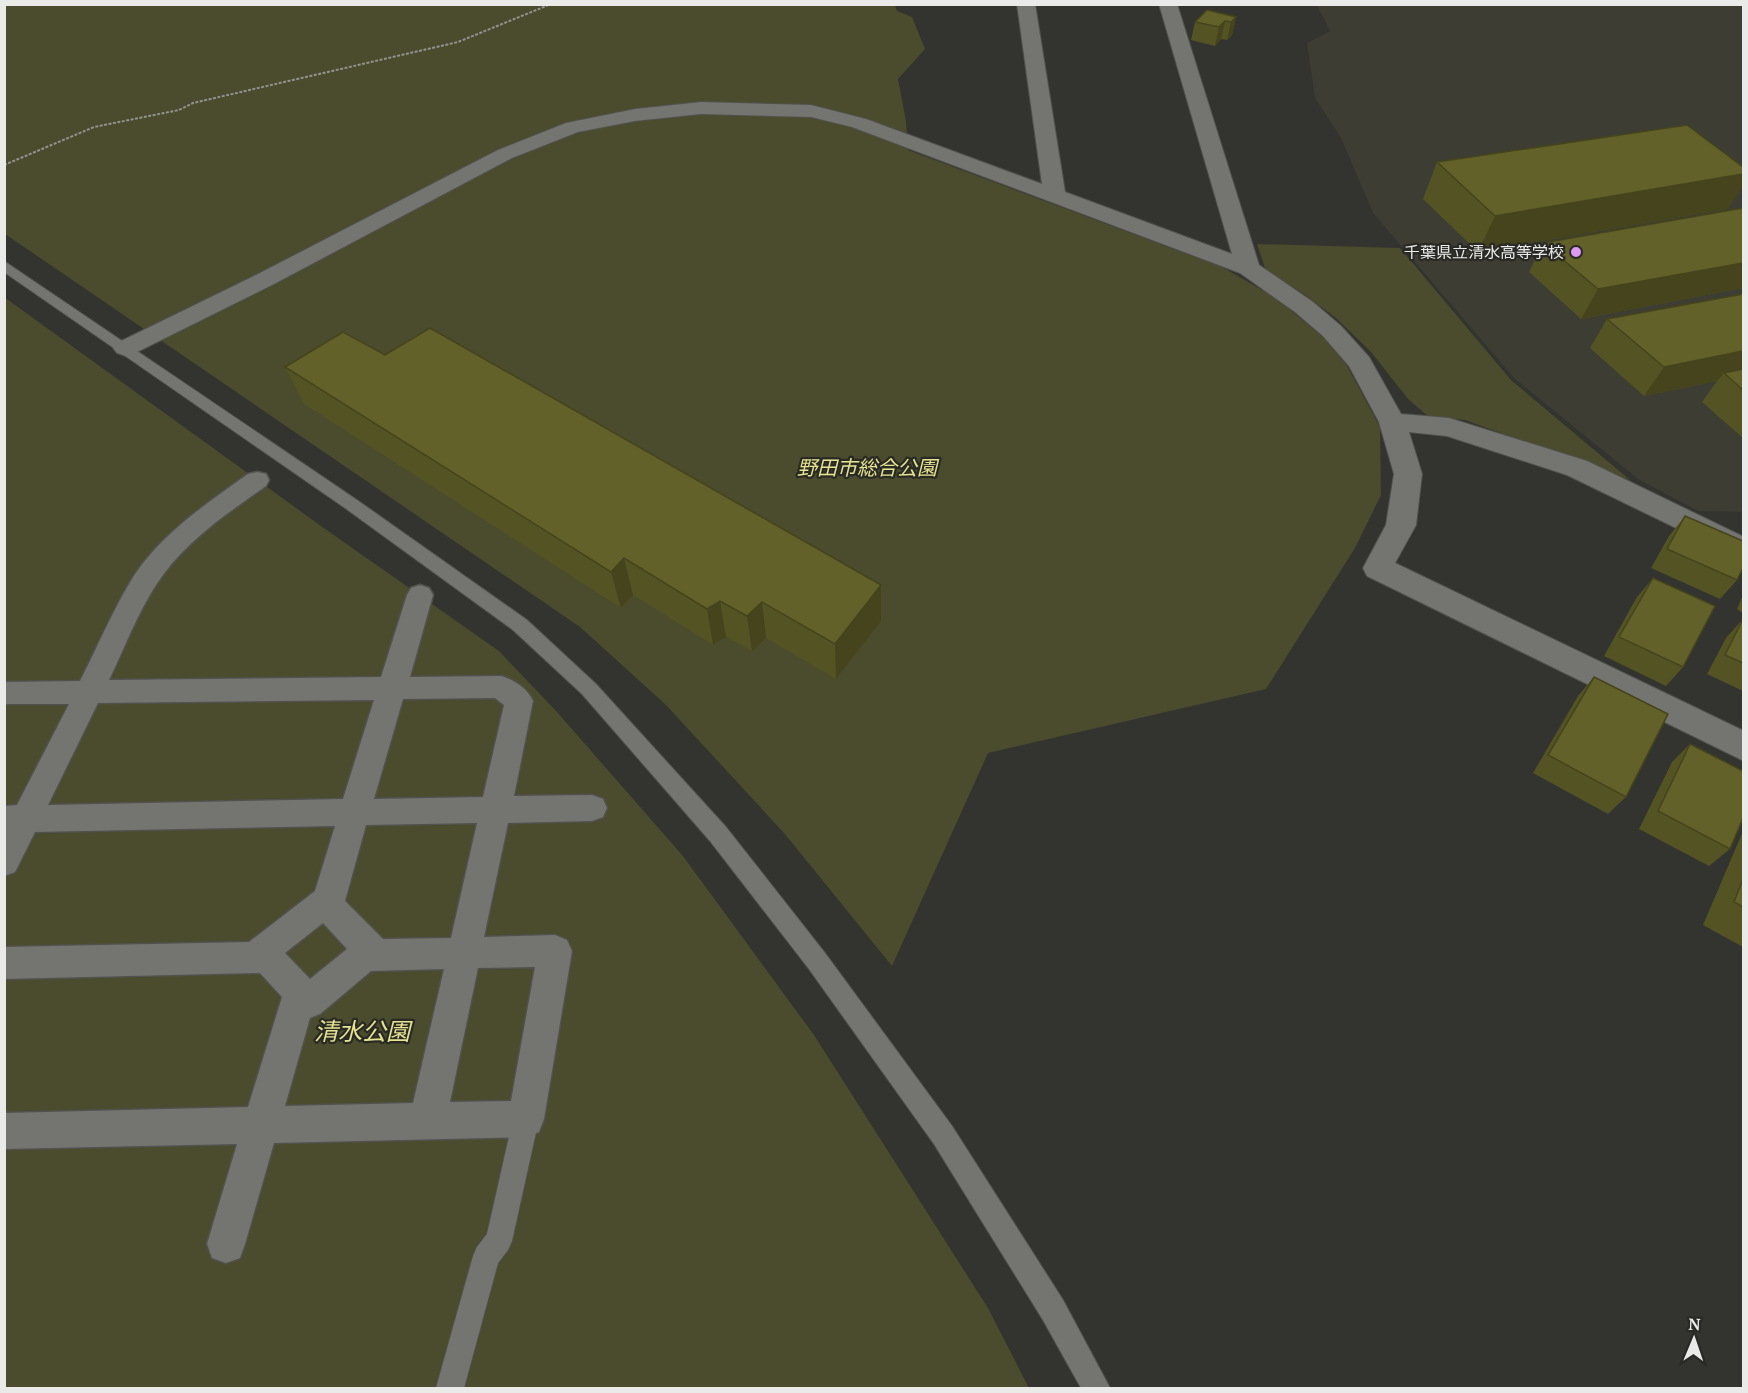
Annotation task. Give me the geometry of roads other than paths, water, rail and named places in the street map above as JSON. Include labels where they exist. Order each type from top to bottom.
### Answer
[{"type":"street","points":[[1026,4],[1054,194]]},
{"type":"street","points":[[1167,4],[1248,268]]},
{"type":"street","points":[[126,348],[264,280],[505,154],[573,127],[635,115],[701,108],[811,111],[859,123],[1248,268],[1304,307],[1332,331],[1360,363],[1392,422],[1408,474],[1401,525],[1378,568],[1743,747]]},
{"type":"street","points":[[1392,422],[1449,428],[1577,468],[1743,550]]},
{"type":"street","points":[[4,862],[15,819],[89,692],[144,582],[160,558],[188,529],[257,480]]},
{"type":"street","points":[[327,905],[420,595]]},
{"type":"street","points":[[4,693],[501,687],[519,700],[428,1120]]},
{"type":"street","points":[[15,819],[592,808]]},
{"type":"street","points":[[324,902],[327,905],[371,950],[308,1002],[262,951],[324,902]]},
{"type":"street","points":[[4,1131],[526,1119],[555,951],[364,955]]},
{"type":"street","points":[[4,963],[268,957]]},
{"type":"street","points":[[226,1244],[300,993]]},
{"type":"lane","points":[[4,265],[351,504],[520,625],[589,689],[718,834],[816,961],[943,1135],[1053,1310],[1096,1389]]},
{"type":"lane","points":[[450,1389],[486,1256],[499,1241],[526,1119]]},
{"type":"place","name":"千葉県立清水高等学校","points":[[1576,252]]},
{"type":"park label","name":"野田市総合公園","points":[[867,467]]},
{"type":"park label","name":"清水公園","points":[[362,1031]]}]
